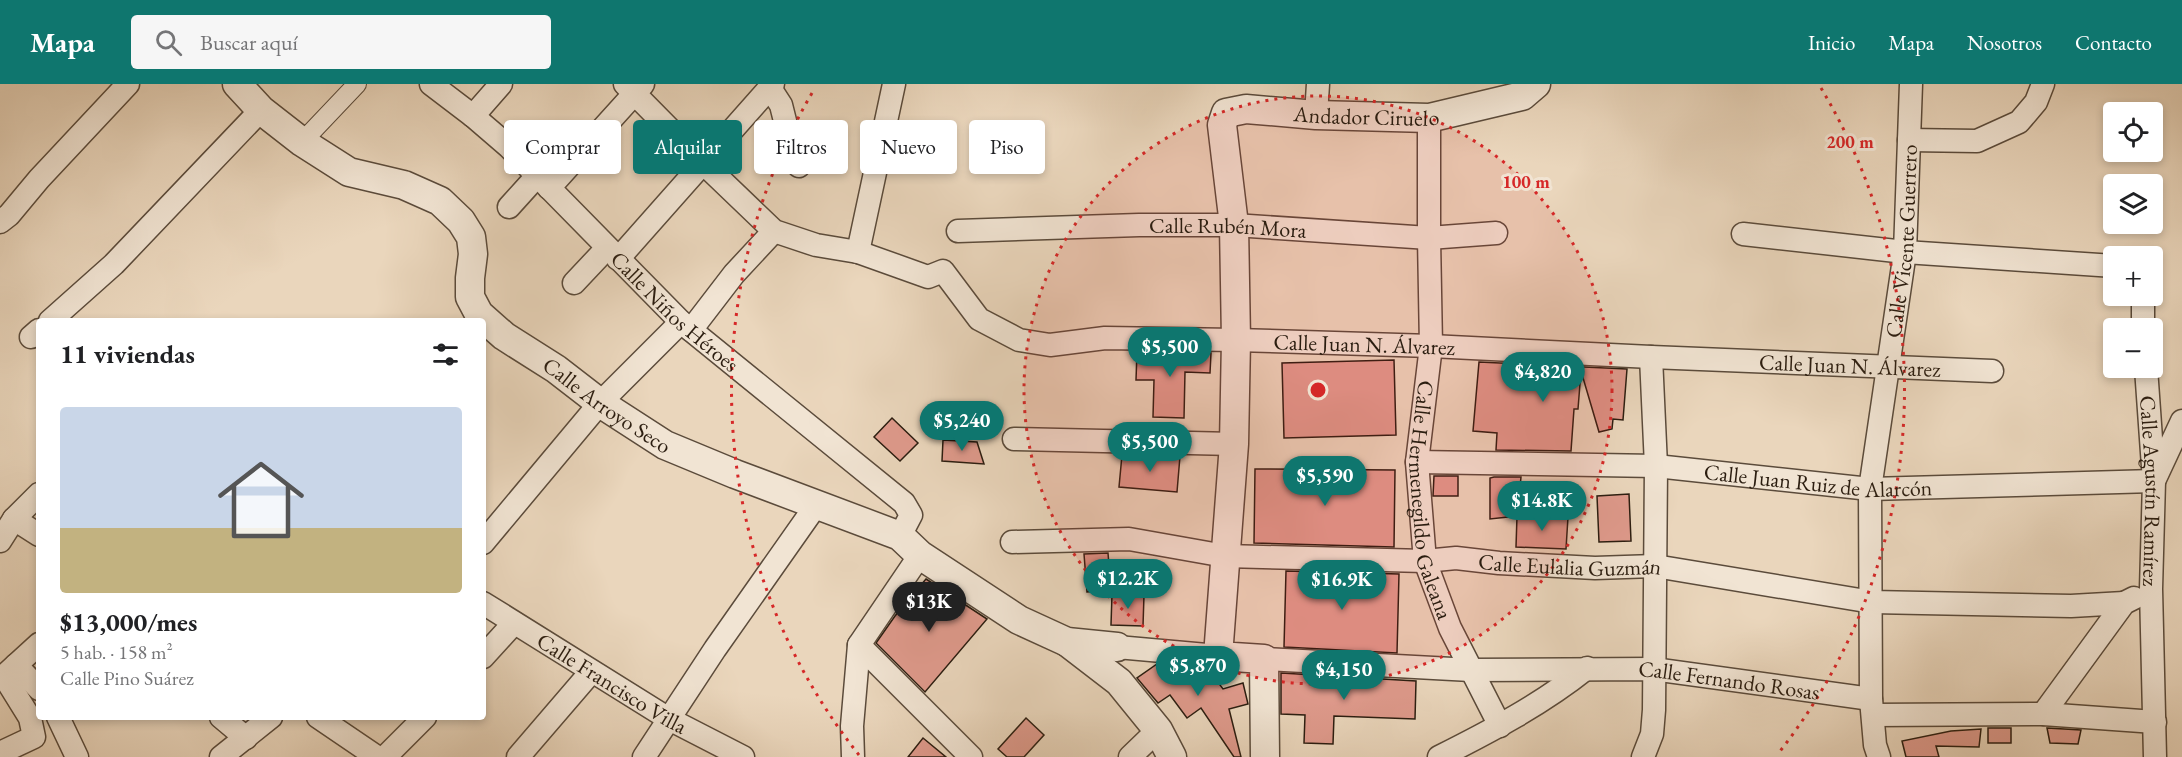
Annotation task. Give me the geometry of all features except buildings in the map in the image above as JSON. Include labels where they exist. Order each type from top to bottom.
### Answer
[{"type":"street","points":[[0,222],[9,215],[39,179],[128,84]]},
{"type":"street","name":"Calle Arroyo Seco","points":[[237,84],[261,110],[302,142],[350,172],[404,185],[440,201],[461,221],[471,237],[473,254],[470,297],[484,318]]},
{"type":"street","points":[[302,142],[357,84]]},
{"type":"street","name":"Calle Niños Héroes","points":[[430,84],[509,147],[686,326],[904,503],[911,515],[910,546]]},
{"type":"street","points":[[473,116],[501,84]]},
{"type":"street","points":[[858,252],[894,84]]},
{"type":"street","points":[[1316,115],[1318,84]]},
{"type":"street","name":"Andador Ciruelo","points":[[1234,225],[1222,125],[1226,113],[1246,109],[1316,115],[1429,118],[1522,96],[1536,84]]},
{"type":"street","name":"Calle Vicente Guerrero","points":[[1879,757],[1875,745],[1872,707],[1870,489],[1905,252],[1911,84]]},
{"type":"street","points":[[1909,140],[1977,141],[2019,122],[2036,102],[2043,84]]},
{"type":"street","points":[[740,120],[771,86],[781,105],[785,120]]},
{"type":"street","points":[[509,207],[543,182],[634,87],[664,120]]},
{"type":"street","points":[[53,318],[114,264],[261,110]]},
{"type":"street","name":"Calle Hermenegildo Galeana","points":[[1429,118],[1431,346],[1417,462],[1425,561],[1450,628],[1500,726]]},
{"type":"street","points":[[574,283],[613,254],[690,174]]},
{"type":"street","points":[[486,539],[600,403],[686,326],[774,231],[715,174]]},
{"type":"street","name":"Calle Rubén Mora","points":[[958,231],[1139,225],[1234,225],[1429,238],[1496,233]]},
{"type":"street","points":[[1218,656],[1234,444],[1236,340],[1234,225]]},
{"type":"street","name":"Calle Juan N. Álvarez","points":[[774,231],[816,245],[858,252],[928,277],[943,271],[979,319],[1019,340],[1050,345],[1105,338],[1236,340],[1431,346],[1992,371]]},
{"type":"street","points":[[1743,234],[1905,252],[2103,265]]},
{"type":"street","name":"Calle Arroyo Seco","points":[[486,320],[504,336],[556,369],[600,403],[665,445],[817,504],[910,546],[1019,620],[1067,642],[1119,682],[1158,730],[1173,757]]},
{"type":"street","points":[[1643,757],[1652,734],[1656,466],[1651,357]]},
{"type":"street","name":"Calle Agustín Ramírez","points":[[2043,714],[2124,603],[2151,589],[2154,481],[2147,378]]},
{"type":"street","points":[[2154,481],[2182,421]]},
{"type":"street","points":[[1014,439],[1234,444]]},
{"type":"street","name":"Calle Juan Ruiz de Alarcón","points":[[1417,462],[1656,466],[1870,489],[2154,481]]},
{"type":"street","points":[[0,541],[14,519],[36,497]]},
{"type":"street","points":[[644,757],[715,649],[817,504]]},
{"type":"street","points":[[14,519],[36,533]]},
{"type":"street","name":"Calle Eulalia Guzmán","points":[[1012,542],[1129,539],[1225,556],[1425,561],[1456,558],[1499,563],[1595,568],[1655,566],[1872,602],[2072,606],[2124,603]]},
{"type":"street","points":[[852,757],[852,726],[859,645],[910,546]]},
{"type":"street","points":[[2151,589],[2155,757]]},
{"type":"street","name":"Calle Francisco Villa","points":[[486,605],[669,720],[743,757]]},
{"type":"street","points":[[486,654],[514,623]]},
{"type":"street","name":"Calle Arroyo Seco","points":[[1067,642],[1117,647]]},
{"type":"street","points":[[859,645],[971,757]]},
{"type":"street","points":[[7,671],[36,647]]},
{"type":"street","name":"Calle Fernando Rosas","points":[[1117,647],[1264,660],[1471,670],[1653,669],[1872,707],[2043,714],[2155,722]]},
{"type":"street","points":[[1264,660],[1265,757]]},
{"type":"street","points":[[1439,757],[1500,726],[1563,688],[1587,668]]},
{"type":"street","points":[[7,671],[36,687]]},
{"type":"street","points":[[0,753],[34,737],[30,718],[7,671]]},
{"type":"street","points":[[518,757],[591,672]]},
{"type":"street","points":[[59,720],[77,757]]},
{"type":"street","points":[[225,720],[246,738]]},
{"type":"street","points":[[221,757],[268,720]]},
{"type":"street","points":[[322,720],[376,757]]},
{"type":"street","points":[[385,757],[421,720]]},
{"type":"street","points":[[1130,757],[1158,730]]}]
